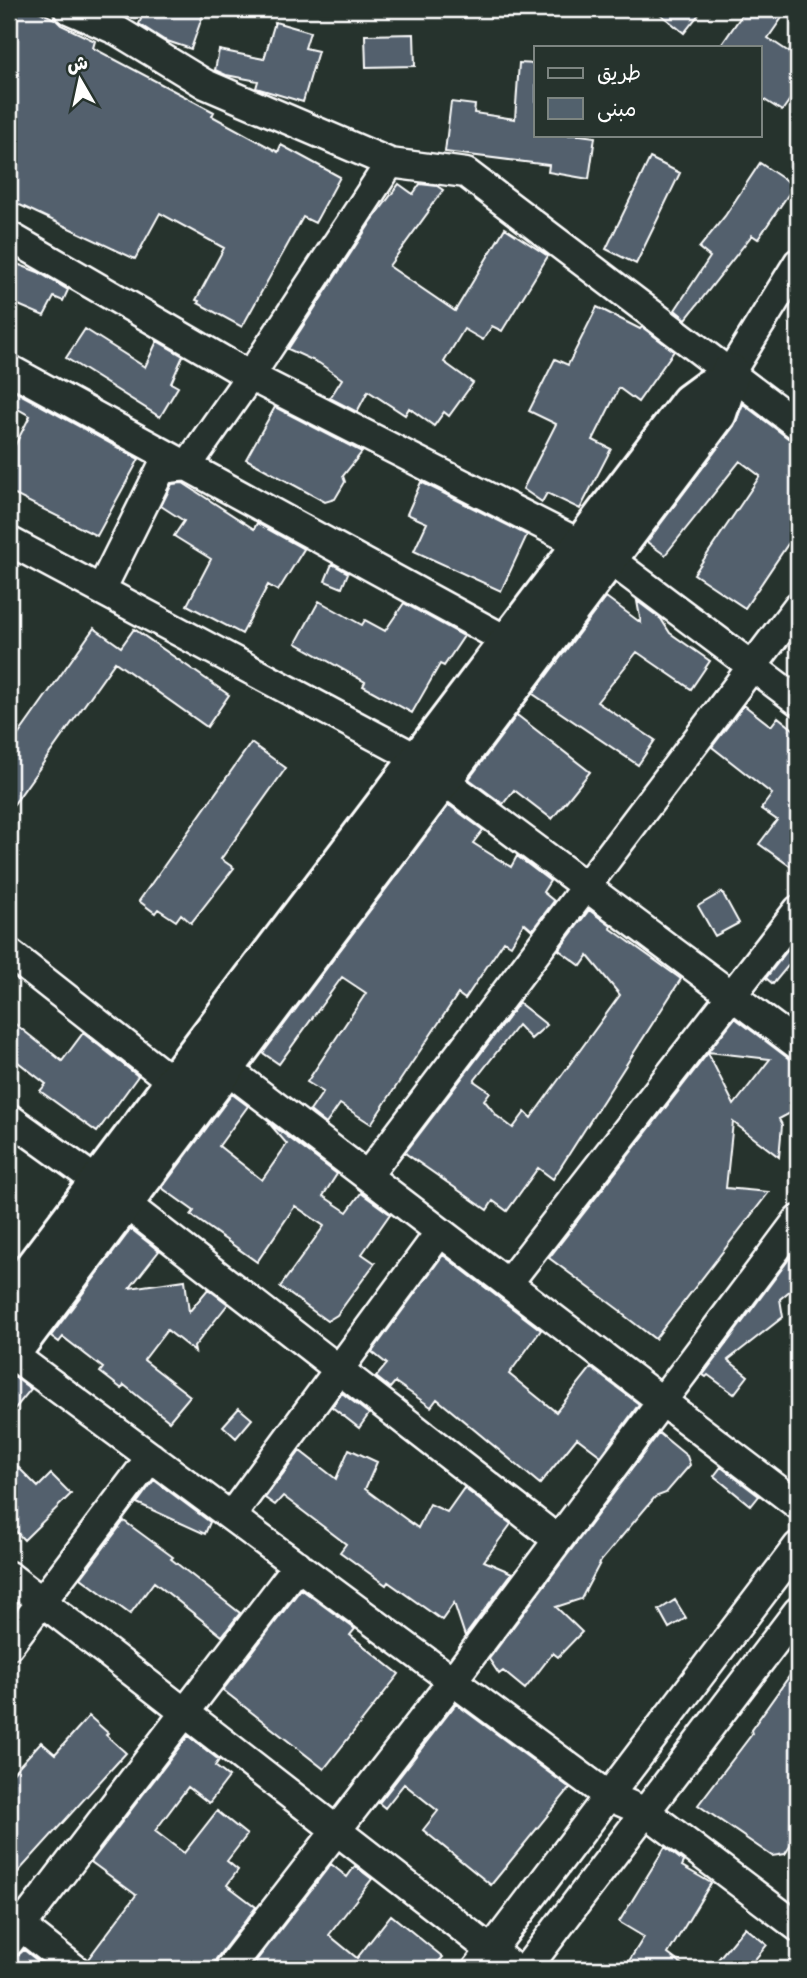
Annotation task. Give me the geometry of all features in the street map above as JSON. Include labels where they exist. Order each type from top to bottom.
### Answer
[{"type":"main road","points":[[9,1301],[111,1192],[596,550],[690,403],[730,373]]},
{"type":"main road","points":[[9,1354],[111,1192],[174,1083],[212,1059]]},
{"type":"street","points":[[68,9],[118,31],[205,84],[390,163],[466,173],[798,425]]},
{"type":"street","points":[[101,590],[161,469],[187,466],[250,376],[390,163]]},
{"type":"street","points":[[9,236],[250,376],[596,550],[798,701]]},
{"type":"street","points":[[730,373],[798,263]]},
{"type":"street","points":[[9,369],[522,649]]},
{"type":"street","points":[[9,541],[431,769],[798,1045]]},
{"type":"street","points":[[367,1176],[798,606]]},
{"type":"street","points":[[508,1283],[798,910]]},
{"type":"street","points":[[9,953],[174,1083]]},
{"type":"street","points":[[212,1059],[798,1505]]},
{"type":"street","points":[[9,1118],[111,1192],[558,1540]]},
{"type":"street","points":[[229,1969],[453,1681],[798,1220]]},
{"type":"street","points":[[231,1516],[440,1233]]},
{"type":"street","points":[[9,1354],[608,1796],[646,1812],[798,1927]]},
{"type":"street","points":[[9,1645],[151,1457]]},
{"type":"street","points":[[484,1960],[798,1546]]},
{"type":"street","points":[[75,1969],[13,1929],[298,1566]]},
{"type":"street","points":[[9,1576],[337,1830],[484,1960],[515,1969]]},
{"type":"street","points":[[526,1969],[798,1611]]},
{"type":"building","points":[[9,9],[34,9],[55,19],[61,25],[95,41],[93,48],[214,112],[212,116],[278,152],[281,145],[340,177],[315,223],[303,217],[242,327],[196,300],[224,248],[160,213],[135,259],[9,200]]},
{"type":"building","points":[[145,9],[205,9],[191,49],[164,40],[139,24]]},
{"type":"building","points":[[654,9],[703,9],[684,33]]},
{"type":"building","points":[[746,9],[788,9],[768,38],[798,58],[798,88],[782,111],[762,98],[762,46],[721,46]]},
{"type":"building","points":[[275,22],[310,32],[305,48],[318,51],[303,102],[256,88],[258,81],[226,75],[215,70],[219,50],[264,59]]},
{"type":"building","points":[[414,34],[415,66],[366,67],[365,35]]},
{"type":"building","points":[[519,63],[534,64],[534,136],[595,137],[589,179],[548,172],[549,165],[445,152],[451,102],[475,105],[474,113],[515,119]]},
{"type":"building","points":[[650,158],[680,173],[636,264],[606,249]]},
{"type":"building","points":[[760,163],[794,186],[758,239],[752,235],[686,319],[675,310],[710,257],[699,248],[725,216]]},
{"type":"building","points":[[399,184],[413,194],[420,184],[437,186],[443,190],[389,266],[455,311],[505,228],[548,256],[502,331],[492,326],[483,340],[464,329],[444,362],[473,383],[449,416],[444,412],[434,426],[409,408],[405,415],[368,391],[357,412],[330,398],[342,379],[319,363],[288,349]]},
{"type":"building","points":[[9,261],[38,272],[68,290],[63,301],[54,297],[44,316],[9,301]]},
{"type":"building","points":[[597,307],[640,329],[642,327],[674,351],[638,402],[619,388],[593,440],[611,449],[580,509],[547,493],[542,502],[523,489],[556,424],[529,411],[555,359],[568,365]]},
{"type":"building","points":[[85,329],[145,367],[157,341],[183,356],[171,383],[178,387],[160,417],[66,358]]},
{"type":"building","points":[[9,388],[139,459],[97,536],[9,492],[9,457],[30,416],[9,404]]},
{"type":"building","points":[[743,404],[788,438],[798,441],[798,551],[788,544],[745,608],[694,574],[760,476],[740,461],[665,555],[647,542],[734,426]]},
{"type":"building","points":[[275,407],[362,452],[343,476],[345,482],[335,499],[325,502],[246,459]]},
{"type":"building","points":[[421,482],[527,535],[501,591],[414,551],[427,523],[407,514]]},
{"type":"building","points":[[183,483],[254,529],[257,523],[304,549],[278,591],[268,585],[242,634],[187,605],[211,559],[174,536],[184,521],[161,506],[172,484]]},
{"type":"building","points":[[332,564],[348,573],[342,588],[325,581]]},
{"type":"building","points":[[606,597],[641,623],[637,601],[661,619],[670,633],[710,661],[691,689],[637,652],[597,702],[655,740],[638,765],[533,694]]},
{"type":"building","points":[[319,601],[362,625],[365,620],[385,631],[404,603],[464,636],[444,666],[440,664],[412,713],[363,686],[365,682],[296,643]]},
{"type":"building","points":[[94,628],[121,647],[134,629],[229,695],[207,727],[115,662],[9,811],[9,748]]},
{"type":"building","points":[[744,705],[771,726],[778,717],[798,733],[798,855],[790,866],[759,844],[777,820],[761,809],[772,794],[712,747]]},
{"type":"building","points":[[517,715],[590,772],[552,819],[514,790],[503,804],[469,779]]},
{"type":"building","points":[[251,743],[286,768],[221,859],[234,868],[191,923],[181,914],[176,921],[158,909],[155,913],[139,901]]},
{"type":"building","points":[[449,805],[483,830],[473,843],[511,867],[517,856],[550,881],[543,892],[554,901],[532,930],[524,923],[511,945],[504,941],[465,999],[458,994],[371,1124],[340,1104],[326,1124],[310,1111],[323,1092],[307,1082],[366,993],[342,977],[279,1064],[263,1053]]},
{"type":"building","points":[[722,892],[739,923],[715,936],[698,906]]},
{"type":"building","points":[[589,910],[681,979],[553,1179],[538,1168],[507,1211],[493,1201],[487,1210],[405,1153],[519,1003],[547,1025],[531,1039],[518,1025],[474,1081],[490,1092],[484,1100],[497,1116],[513,1128],[525,1112],[531,1118],[620,995],[588,956],[581,966],[559,950]]},
{"type":"building","points":[[798,937],[798,954],[773,984],[766,978]]},
{"type":"building","points":[[735,1018],[788,1058],[798,1061],[798,1109],[779,1119],[782,1125],[779,1157],[733,1122],[726,1188],[769,1192],[655,1339],[549,1258],[708,1053],[734,1105],[770,1059],[708,1052]]},
{"type":"building","points":[[9,1019],[62,1061],[83,1033],[138,1076],[97,1132],[40,1091],[46,1084],[9,1055]]},
{"type":"building","points":[[232,1094],[248,1106],[219,1146],[262,1180],[287,1144],[268,1122],[337,1174],[323,1196],[347,1212],[361,1193],[390,1214],[362,1254],[375,1263],[337,1315],[327,1321],[280,1287],[324,1226],[295,1206],[257,1262],[191,1215],[194,1211],[162,1188]]},
{"type":"building","points":[[131,1229],[159,1251],[130,1288],[185,1280],[189,1312],[208,1289],[228,1304],[194,1347],[195,1352],[167,1330],[144,1360],[190,1396],[169,1421],[124,1385],[122,1389],[100,1372],[103,1368],[63,1337],[59,1342],[51,1336]]},
{"type":"building","points":[[798,1247],[798,1284],[780,1299],[783,1317],[728,1360],[748,1376],[734,1394],[708,1375],[703,1375]]},
{"type":"building","points":[[443,1255],[541,1330],[509,1374],[556,1412],[591,1368],[639,1404],[601,1456],[577,1438],[540,1484],[437,1399],[431,1407],[395,1382],[390,1388],[376,1377],[387,1364],[372,1352]]},
{"type":"building","points":[[9,1376],[31,1389],[9,1416]]},
{"type":"building","points":[[342,1393],[369,1414],[359,1428],[332,1407]]},
{"type":"building","points":[[239,1408],[252,1419],[236,1438],[223,1426]]},
{"type":"building","points":[[659,1433],[687,1456],[690,1465],[666,1493],[655,1497],[601,1561],[581,1599],[556,1607],[582,1632],[558,1657],[553,1653],[525,1689],[503,1671],[499,1674],[489,1659]]},
{"type":"building","points":[[349,1449],[377,1462],[365,1489],[418,1528],[430,1504],[447,1512],[464,1488],[511,1524],[484,1561],[512,1573],[465,1636],[454,1603],[442,1620],[340,1552],[346,1544],[283,1496],[275,1505],[265,1498],[300,1451],[336,1479]]},
{"type":"building","points":[[9,1458],[38,1487],[51,1474],[71,1494],[24,1540],[9,1524]]},
{"type":"building","points":[[721,1467],[759,1496],[751,1506],[714,1476]]},
{"type":"building","points":[[154,1480],[210,1522],[205,1534],[137,1503]]},
{"type":"building","points":[[124,1521],[173,1557],[171,1559],[240,1613],[222,1636],[154,1582],[130,1614],[81,1578]]},
{"type":"building","points":[[301,1589],[355,1629],[350,1635],[399,1674],[324,1769],[223,1690]]},
{"type":"building","points":[[675,1600],[686,1618],[669,1628],[659,1610]]},
{"type":"building","points":[[798,1664],[798,1834],[785,1854],[772,1856],[698,1805],[752,1734],[751,1730]]},
{"type":"building","points":[[456,1704],[570,1788],[491,1885],[423,1830],[438,1811],[404,1784],[385,1808],[379,1803]]},
{"type":"building","points":[[89,1716],[126,1753],[9,1882],[9,1777],[41,1742],[55,1754]]},
{"type":"building","points":[[188,1736],[219,1760],[215,1766],[229,1777],[209,1803],[188,1787],[155,1831],[184,1853],[217,1811],[247,1835],[227,1861],[238,1870],[227,1885],[256,1907],[216,1959],[213,1969],[91,1969],[88,1959],[136,1895],[91,1862]]},
{"type":"building","points":[[665,1847],[684,1862],[682,1866],[711,1883],[668,1954],[688,1969],[624,1969],[644,1937],[619,1922]]},
{"type":"building","points":[[331,1864],[347,1877],[355,1866],[372,1879],[329,1935],[357,1958],[391,1915],[443,1957],[432,1969],[250,1969]]},
{"type":"building","points":[[745,1927],[767,1945],[747,1969],[710,1969]]},
{"type":"building","points":[[24,1950],[48,1969],[9,1969],[9,1958],[16,1957]]}]
